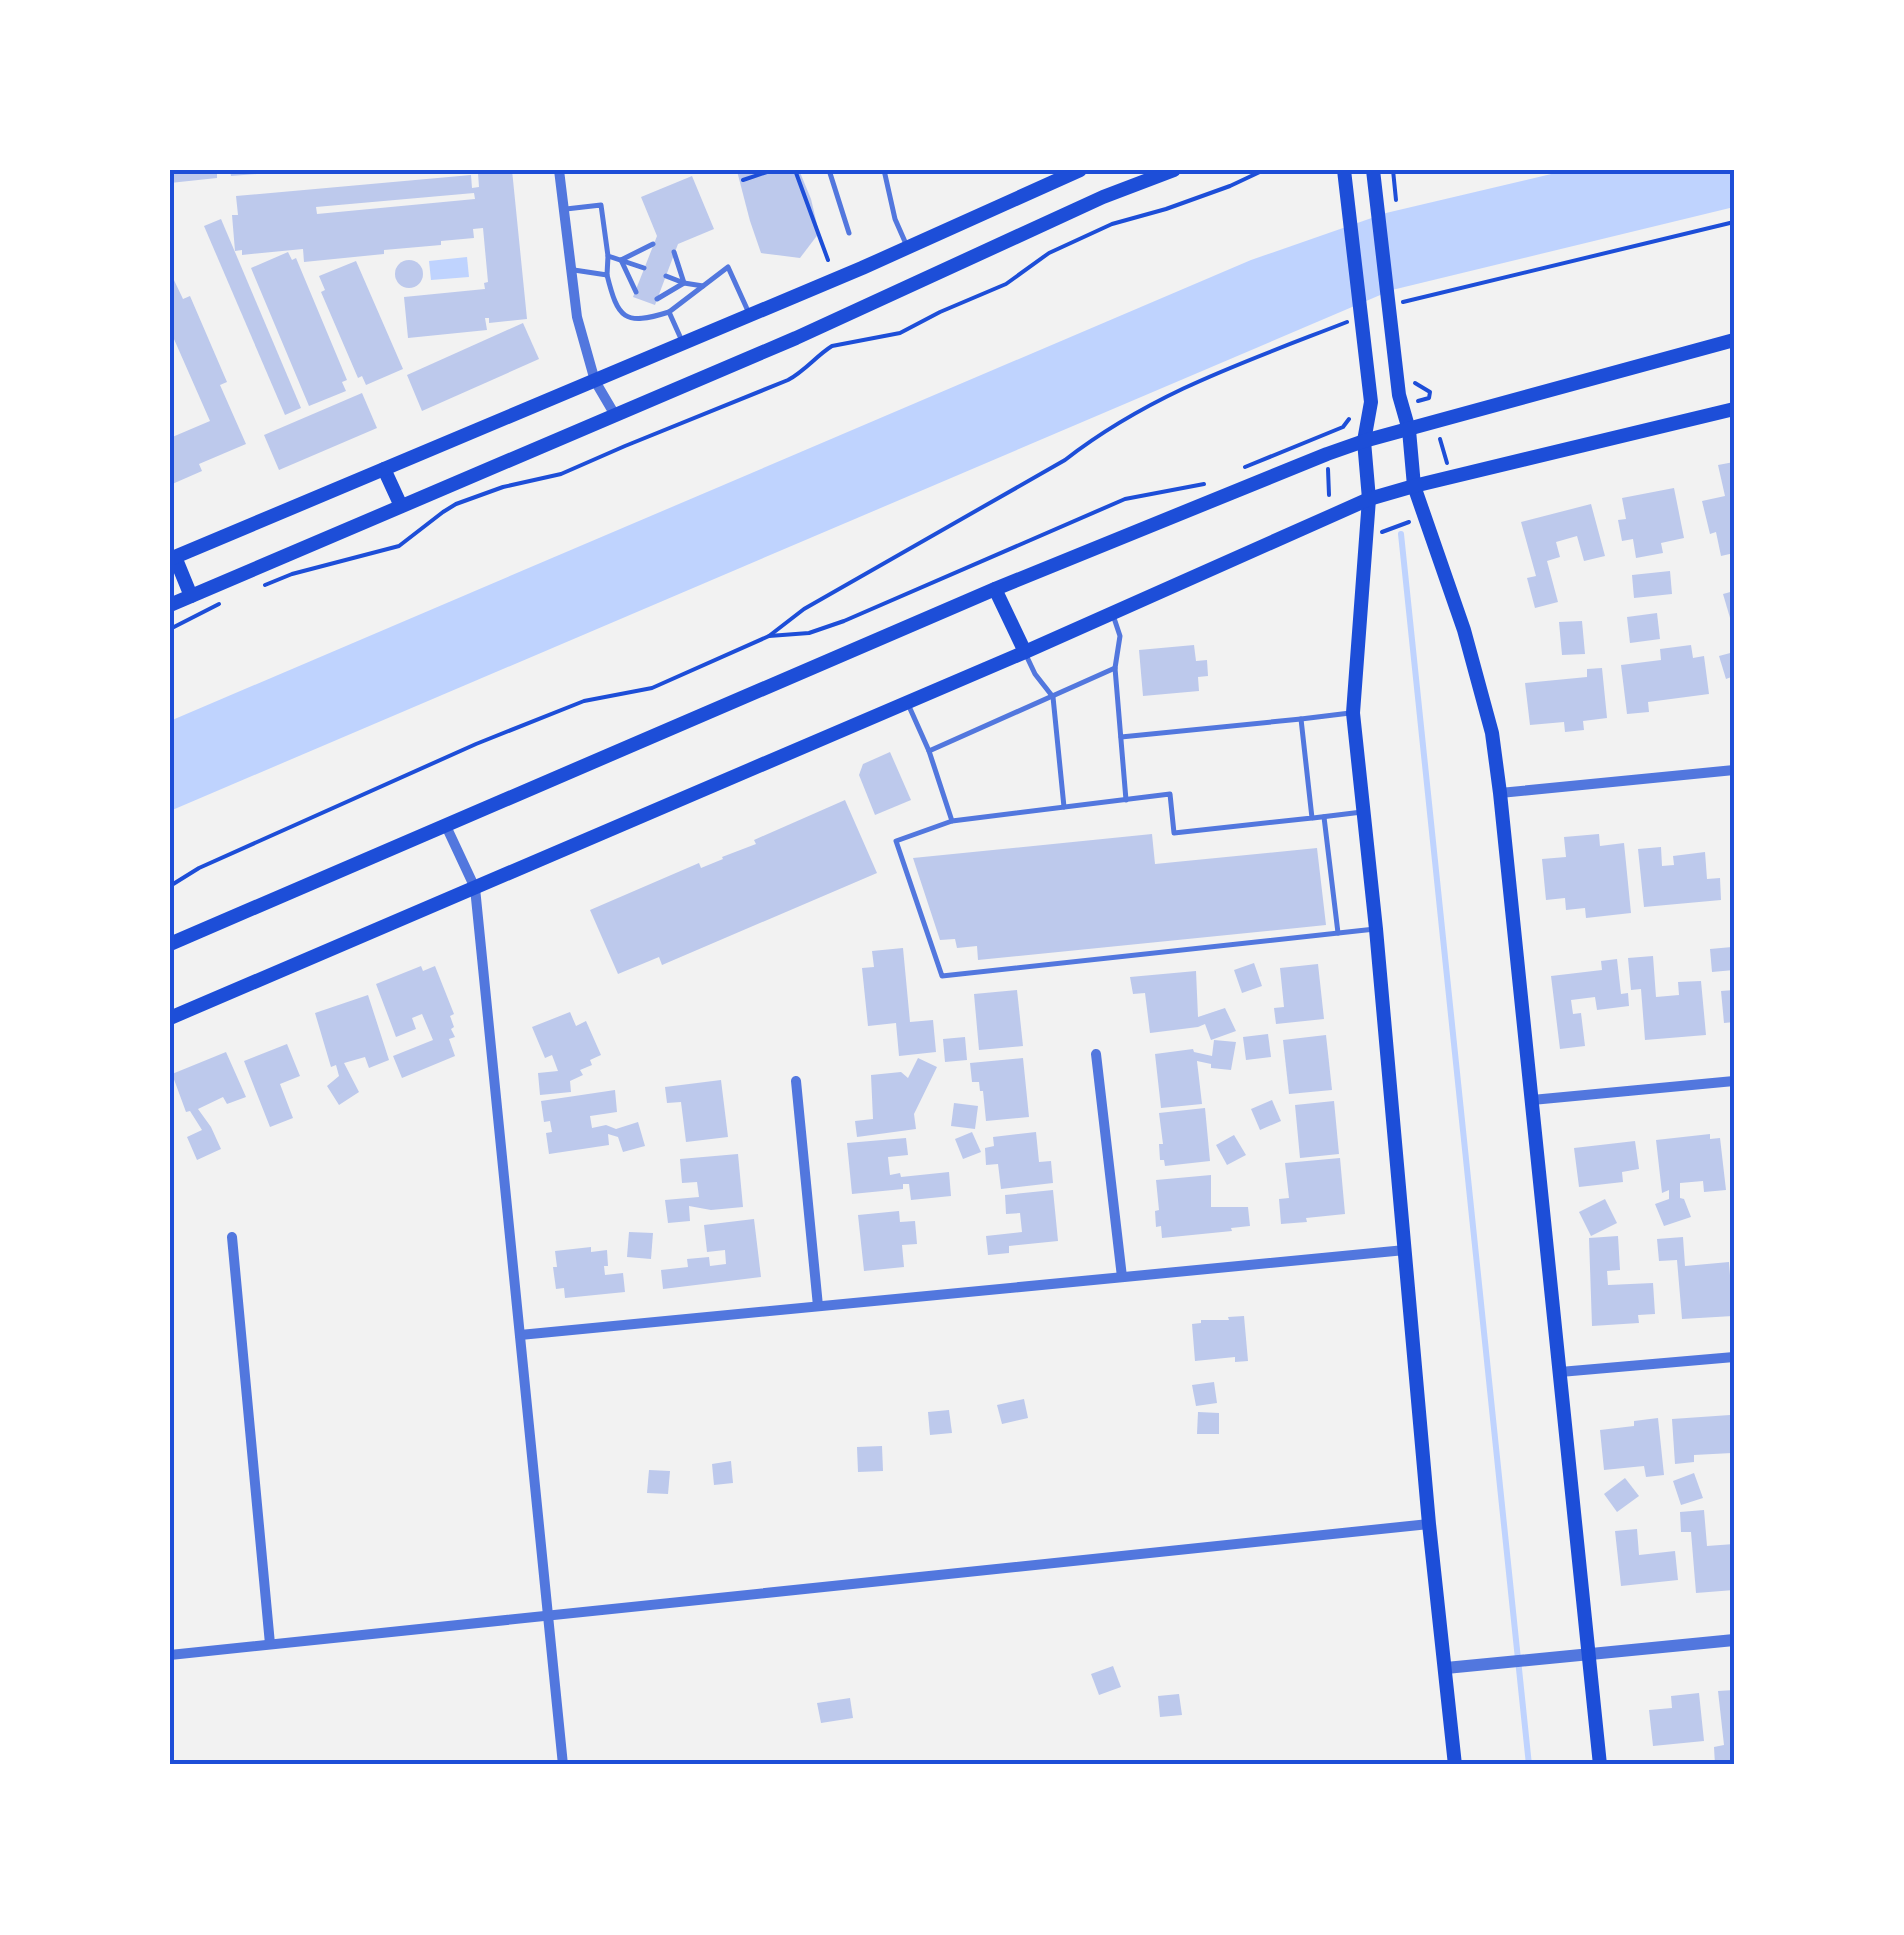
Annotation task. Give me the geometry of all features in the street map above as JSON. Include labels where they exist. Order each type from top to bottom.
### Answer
[{"type":"main road","points":[[191,596],[172,558],[683,344],[1080,170]]},
{"type":"main road","points":[[170,605],[796,338],[1103,197],[1174,170]]},
{"type":"main road","points":[[1344,170],[1370,402],[1364,441],[1369,500],[1353,713],[1455,1765]]},
{"type":"main road","points":[[1374,170],[1399,396],[1409,430],[1414,486],[1464,630],[1492,733],[1600,1765]]},
{"type":"main road","points":[[170,944],[995,588],[1364,441],[1734,340]]},
{"type":"main road","points":[[170,1018],[1025,652],[1369,500],[1734,409]]},
{"type":"main road","points":[[384,469],[401,506]]},
{"type":"main road","points":[[995,588],[1025,652]]},
{"type":"street","points":[[559,170],[578,317],[595,381],[615,415]]},
{"type":"street","points":[[1500,793],[1734,770]]},
{"type":"street","points":[[446,826],[474,888],[563,1765]]},
{"type":"street","points":[[1096,1054],[1122,1278]]},
{"type":"street","points":[[796,1080],[818,1306]]},
{"type":"street","points":[[1532,1100],[1734,1081]]},
{"type":"street","points":[[232,1237],[270,1644]]},
{"type":"street","points":[[520,1335],[1405,1250]]},
{"type":"street","points":[[1560,1372],[1734,1358]]},
{"type":"street","points":[[170,1654],[1429,1524]]},
{"type":"street","points":[[1446,1668],[1734,1640]]},
{"type":"lane","points":[[829,170],[849,234]]},
{"type":"lane","points":[[884,170],[895,218],[907,247]]},
{"type":"lane","points":[[563,210],[601,205],[608,275],[614,302],[621,313],[641,321],[669,312],[728,267],[750,315]]},
{"type":"lane","points":[[620,260],[653,244]]},
{"type":"lane","points":[[674,252],[684,283]]},
{"type":"lane","points":[[608,256],[644,268]]},
{"type":"lane","points":[[620,260],[636,292]]},
{"type":"lane","points":[[571,270],[608,275]]},
{"type":"lane","points":[[666,276],[703,286]]},
{"type":"lane","points":[[657,298],[684,283]]},
{"type":"lane","points":[[669,312],[683,344]]},
{"type":"lane","points":[[1112,613],[1120,636],[1115,668],[1126,800]]},
{"type":"lane","points":[[1025,652],[1035,674],[1053,697],[1064,807]]},
{"type":"lane","points":[[929,751],[1115,668]]},
{"type":"lane","points":[[907,702],[929,751],[952,821]]},
{"type":"lane","points":[[1121,737],[1353,713]]},
{"type":"lane","points":[[1302,719],[1312,818]]},
{"type":"lane","points":[[1364,812],[1174,833],[1170,794],[952,821],[896,842],[942,976],[1376,929]]},
{"type":"lane","points":[[1324,817],[1338,934]]},
{"type":"path","points":[[743,180],[773,170]]},
{"type":"path","points":[[795,170],[828,260]]},
{"type":"path","points":[[257,588],[292,574],[399,546],[456,504],[503,487],[561,474],[788,380],[832,346],[900,334],[1006,284],[1049,254],[1112,224],[1166,209],[1264,170]]},
{"type":"path","points":[[1413,379],[1430,392],[1428,398]]},
{"type":"path","points":[[1239,469],[1344,427],[1350,418]]},
{"type":"path","points":[[1440,439],[1449,468]]},
{"type":"path","points":[[170,886],[199,868],[476,744],[584,701],[652,688],[769,636],[804,609],[1064,460],[1088,442]]},
{"type":"path","points":[[1328,464],[1329,496]]},
{"type":"path","points":[[769,636],[809,633],[844,621],[1125,499],[1204,484]]},
{"type":"path","points":[[1378,533],[1409,522]]},
{"type":"path","points":[[170,629],[221,604]]},
{"type":"water","points":[[1568,170],[1734,170],[1734,207],[1392,290],[170,811],[170,721],[1251,260],[1386,213]]},
{"type":"water","points":[[467,257],[469,277],[431,280],[429,261]]},
{"type":"building","points":[[170,170],[217,170],[217,178],[170,183]]},
{"type":"building","points":[[230,170],[269,170],[269,173],[231,176]]},
{"type":"building","points":[[512,170],[527,319],[489,323],[489,318],[485,318],[487,330],[408,338],[404,297],[485,289],[484,283],[488,282],[483,228],[473,229],[474,238],[441,241],[441,245],[304,262],[303,249],[242,255],[242,250],[235,251],[232,215],[238,215],[236,196],[471,175],[472,188],[479,187],[478,173]],"holes":[[[474,193],[475,199],[317,214],[316,207]]]},
{"type":"building","points":[[799,170],[819,233],[800,258],[761,253],[737,171]]},
{"type":"building","points":[[692,176],[714,229],[678,244],[655,305],[633,297],[657,236],[641,197]]},
{"type":"building","points":[[221,219],[301,408],[285,415],[204,226]]},
{"type":"building","points":[[288,252],[292,260],[296,258],[347,380],[342,382],[346,391],[309,406],[251,268]]},
{"type":"building","points":[[409,260],[419,264],[423,274],[419,284],[409,288],[399,284],[395,274],[399,264]]},
{"type":"building","points":[[356,261],[403,369],[366,385],[362,376],[358,378],[321,292],[325,290],[319,276]]},
{"type":"building","points":[[173,278],[183,299],[190,296],[227,382],[220,385],[246,444],[199,464],[202,471],[170,485],[170,438],[210,421],[170,330]]},
{"type":"building","points":[[523,323],[539,359],[422,411],[407,375]]},
{"type":"building","points":[[362,393],[377,428],[279,470],[264,435]]},
{"type":"building","points":[[1734,462],[1734,553],[1721,556],[1716,532],[1710,534],[1702,501],[1725,496],[1718,465]]},
{"type":"building","points":[[1674,488],[1684,538],[1661,543],[1663,553],[1636,558],[1633,539],[1622,541],[1618,520],[1626,519],[1622,498]]},
{"type":"building","points":[[1591,504],[1605,556],[1584,561],[1577,536],[1556,542],[1560,557],[1547,561],[1558,602],[1535,608],[1527,578],[1536,576],[1521,522]]},
{"type":"building","points":[[1670,571],[1672,594],[1634,598],[1632,575]]},
{"type":"building","points":[[1734,591],[1734,628],[1733,628],[1723,594]]},
{"type":"building","points":[[1657,613],[1660,639],[1630,643],[1627,617]]},
{"type":"building","points":[[1582,621],[1585,654],[1562,655],[1559,622]]},
{"type":"building","points":[[1194,645],[1196,661],[1207,660],[1208,676],[1198,677],[1199,691],[1143,696],[1139,650]]},
{"type":"building","points":[[1691,645],[1693,658],[1704,656],[1709,694],[1648,702],[1649,712],[1627,714],[1621,665],[1661,660],[1660,649]]},
{"type":"building","points":[[1734,652],[1734,676],[1726,679],[1719,656]]},
{"type":"building","points":[[1602,668],[1607,718],[1583,721],[1584,730],[1565,732],[1564,722],[1530,725],[1525,683],[1587,677],[1587,669]]},
{"type":"building","points":[[890,752],[911,800],[875,815],[859,775],[863,764]]},
{"type":"building","points":[[845,800],[877,873],[662,965],[659,957],[618,974],[590,910],[699,863],[701,868],[723,859],[756,844],[754,840]]},
{"type":"building","points":[[1152,834],[1155,864],[1317,848],[1326,925],[978,960],[977,946],[957,948],[955,939],[940,940],[913,858]]},
{"type":"building","points":[[1599,834],[1600,846],[1624,843],[1631,913],[1586,918],[1585,908],[1566,910],[1565,898],[1546,900],[1542,859],[1566,857],[1564,837]]},
{"type":"building","points":[[1661,847],[1662,866],[1674,865],[1673,856],[1705,852],[1707,879],[1720,878],[1721,900],[1644,907],[1638,849]]},
{"type":"building","points":[[1732,947],[1734,970],[1712,972],[1710,949]]},
{"type":"building","points":[[903,948],[910,1022],[933,1020],[936,1052],[899,1056],[896,1023],[868,1026],[862,968],[874,967],[872,951]]},
{"type":"building","points":[[1653,956],[1656,997],[1679,995],[1678,982],[1701,981],[1706,1035],[1645,1040],[1641,989],[1631,990],[1628,958]]},
{"type":"building","points":[[1617,959],[1621,994],[1628,993],[1629,1006],[1597,1010],[1595,997],[1571,1000],[1573,1014],[1581,1013],[1585,1046],[1560,1049],[1551,976],[1602,970],[1601,961]]},
{"type":"building","points":[[1254,963],[1262,986],[1242,993],[1234,970]]},
{"type":"building","points":[[1318,964],[1324,1019],[1276,1024],[1274,1008],[1284,1007],[1280,968]]},
{"type":"building","points":[[421,966],[423,971],[435,966],[454,1014],[450,1016],[455,1037],[449,1039],[455,1056],[402,1078],[393,1056],[433,1040],[422,1014],[412,1018],[416,1029],[396,1037],[376,984]]},
{"type":"building","points":[[1196,971],[1198,1017],[1225,1008],[1236,1031],[1211,1040],[1205,1024],[1150,1033],[1145,993],[1133,994],[1130,977]]},
{"type":"building","points":[[1017,990],[1023,1046],[979,1050],[974,994]]},
{"type":"building","points":[[1734,990],[1734,1022],[1724,1023],[1721,991]]},
{"type":"building","points":[[368,995],[389,1060],[369,1068],[365,1057],[344,1063],[359,1092],[339,1105],[327,1086],[339,1076],[336,1065],[331,1067],[315,1013]]},
{"type":"building","points":[[570,1012],[576,1026],[586,1021],[601,1055],[580,1070],[583,1075],[570,1081],[571,1092],[540,1095],[538,1073],[558,1071],[552,1055],[545,1058],[532,1027]]},
{"type":"building","points":[[1268,1034],[1271,1057],[1246,1060],[1243,1037]]},
{"type":"building","points":[[1326,1035],[1332,1090],[1289,1094],[1283,1040]]},
{"type":"building","points":[[965,1037],[967,1060],[945,1062],[943,1039]]},
{"type":"building","points":[[1214,1040],[1236,1042],[1231,1070],[1211,1068],[1211,1064],[1197,1061],[1202,1104],[1161,1108],[1155,1054],[1193,1049],[1212,1056]]},
{"type":"building","points":[[287,1044],[300,1076],[280,1084],[293,1118],[270,1127],[244,1061]]},
{"type":"building","points":[[226,1052],[246,1097],[227,1104],[223,1097],[198,1109],[221,1149],[197,1160],[187,1137],[202,1130],[190,1111],[186,1112],[172,1074]]},
{"type":"building","points":[[918,1058],[937,1067],[914,1114],[916,1129],[857,1137],[855,1121],[873,1119],[871,1075],[901,1072],[908,1078]]},
{"type":"building","points":[[1023,1058],[1029,1117],[986,1121],[983,1091],[979,1082],[972,1082],[970,1063]]},
{"type":"building","points":[[721,1080],[728,1137],[686,1142],[681,1102],[667,1103],[665,1087]]},
{"type":"building","points":[[615,1090],[617,1112],[590,1116],[592,1128],[606,1125],[616,1129],[638,1122],[645,1146],[623,1152],[618,1137],[608,1134],[609,1145],[549,1154],[546,1133],[552,1132],[550,1121],[544,1122],[541,1101]]},
{"type":"building","points":[[1272,1100],[1281,1121],[1260,1130],[1251,1109]]},
{"type":"building","points":[[1334,1101],[1339,1154],[1300,1158],[1295,1105]]},
{"type":"building","points":[[954,1103],[978,1106],[975,1129],[951,1126]]},
{"type":"building","points":[[1205,1108],[1210,1161],[1165,1166],[1164,1160],[1160,1160],[1159,1144],[1163,1144],[1159,1113]]},
{"type":"building","points":[[972,1132],[981,1152],[963,1159],[955,1139]]},
{"type":"building","points":[[1036,1132],[1039,1162],[1051,1161],[1053,1183],[1001,1189],[998,1164],[986,1165],[985,1148],[994,1146],[993,1137]]},
{"type":"building","points":[[1710,1134],[1710,1139],[1720,1138],[1726,1190],[1704,1192],[1703,1181],[1680,1183],[1680,1198],[1691,1217],[1664,1226],[1655,1204],[1669,1199],[1669,1190],[1662,1193],[1656,1140]]},
{"type":"building","points":[[1234,1135],[1246,1155],[1227,1165],[1216,1145]]},
{"type":"building","points":[[906,1138],[908,1155],[888,1157],[890,1175],[949,1172],[951,1196],[911,1200],[909,1184],[903,1184],[903,1189],[852,1194],[847,1143]]},
{"type":"building","points":[[1635,1141],[1639,1169],[1622,1172],[1623,1182],[1579,1187],[1574,1148]]},
{"type":"building","points":[[738,1154],[743,1207],[711,1210],[689,1206],[690,1221],[668,1223],[665,1200],[699,1197],[697,1182],[682,1183],[680,1159]]},
{"type":"building","points":[[1340,1158],[1345,1214],[1281,1224],[1279,1199],[1289,1198],[1285,1163]]},
{"type":"building","points":[[1211,1175],[1211,1207],[1248,1207],[1250,1226],[1162,1238],[1161,1226],[1156,1227],[1156,1180]]},
{"type":"building","points":[[1053,1190],[1058,1241],[1009,1246],[1009,1253],[988,1255],[986,1236],[1022,1232],[1020,1213],[1006,1214],[1005,1195]]},
{"type":"building","points":[[1605,1199],[1617,1223],[1591,1236],[1579,1212]]},
{"type":"building","points":[[899,1211],[900,1222],[915,1221],[917,1244],[902,1245],[904,1267],[864,1271],[858,1215]]},
{"type":"building","points":[[754,1219],[761,1277],[663,1289],[661,1270],[688,1267],[687,1259],[709,1257],[710,1266],[726,1264],[725,1250],[707,1252],[704,1225]]},
{"type":"building","points":[[629,1232],[653,1233],[651,1259],[627,1257]]},
{"type":"building","points":[[1618,1236],[1620,1270],[1607,1271],[1608,1285],[1653,1283],[1655,1314],[1638,1315],[1639,1323],[1592,1326],[1589,1238]]},
{"type":"building","points":[[1683,1237],[1685,1266],[1729,1262],[1733,1316],[1682,1319],[1677,1260],[1659,1261],[1657,1239]]},
{"type":"building","points":[[591,1247],[591,1252],[607,1250],[605,1275],[623,1273],[625,1292],[565,1298],[564,1288],[556,1289],[555,1251]]},
{"type":"building","points":[[1244,1316],[1248,1361],[1235,1362],[1235,1357],[1195,1361],[1192,1324]]},
{"type":"building","points":[[1214,1382],[1217,1403],[1196,1406],[1192,1385]]},
{"type":"building","points":[[1024,1399],[1028,1418],[1002,1424],[997,1405]]},
{"type":"building","points":[[949,1410],[952,1433],[930,1435],[928,1412]]},
{"type":"building","points":[[1198,1412],[1219,1413],[1219,1434],[1197,1434]]},
{"type":"building","points":[[1730,1415],[1732,1453],[1694,1455],[1694,1462],[1675,1464],[1672,1419]]},
{"type":"building","points":[[1658,1418],[1664,1475],[1646,1477],[1644,1466],[1604,1470],[1600,1430]]},
{"type":"building","points":[[882,1446],[883,1471],[858,1472],[857,1447]]},
{"type":"building","points":[[731,1461],[733,1483],[714,1485],[712,1464]]},
{"type":"building","points":[[649,1470],[670,1471],[668,1494],[647,1493]]},
{"type":"building","points":[[1694,1473],[1703,1498],[1681,1505],[1673,1481]]},
{"type":"building","points":[[1625,1478],[1639,1496],[1617,1512],[1604,1494]]},
{"type":"building","points":[[1704,1510],[1707,1546],[1734,1544],[1734,1590],[1696,1593],[1691,1532],[1681,1532],[1680,1512]]},
{"type":"building","points":[[1637,1529],[1639,1555],[1675,1551],[1678,1580],[1621,1586],[1615,1531]]},
{"type":"building","points":[[1113,1666],[1121,1687],[1099,1695],[1091,1674]]},
{"type":"building","points":[[1734,1690],[1734,1765],[1715,1765],[1714,1747],[1724,1745],[1718,1691]]},
{"type":"building","points":[[1699,1693],[1704,1741],[1653,1746],[1649,1710],[1672,1708],[1671,1696]]},
{"type":"building","points":[[1179,1694],[1182,1715],[1160,1717],[1158,1696]]},
{"type":"building","points":[[850,1698],[853,1718],[821,1723],[817,1703]]},
{"type":"waterway","points":[[1401,534],[1529,1765]]}]
